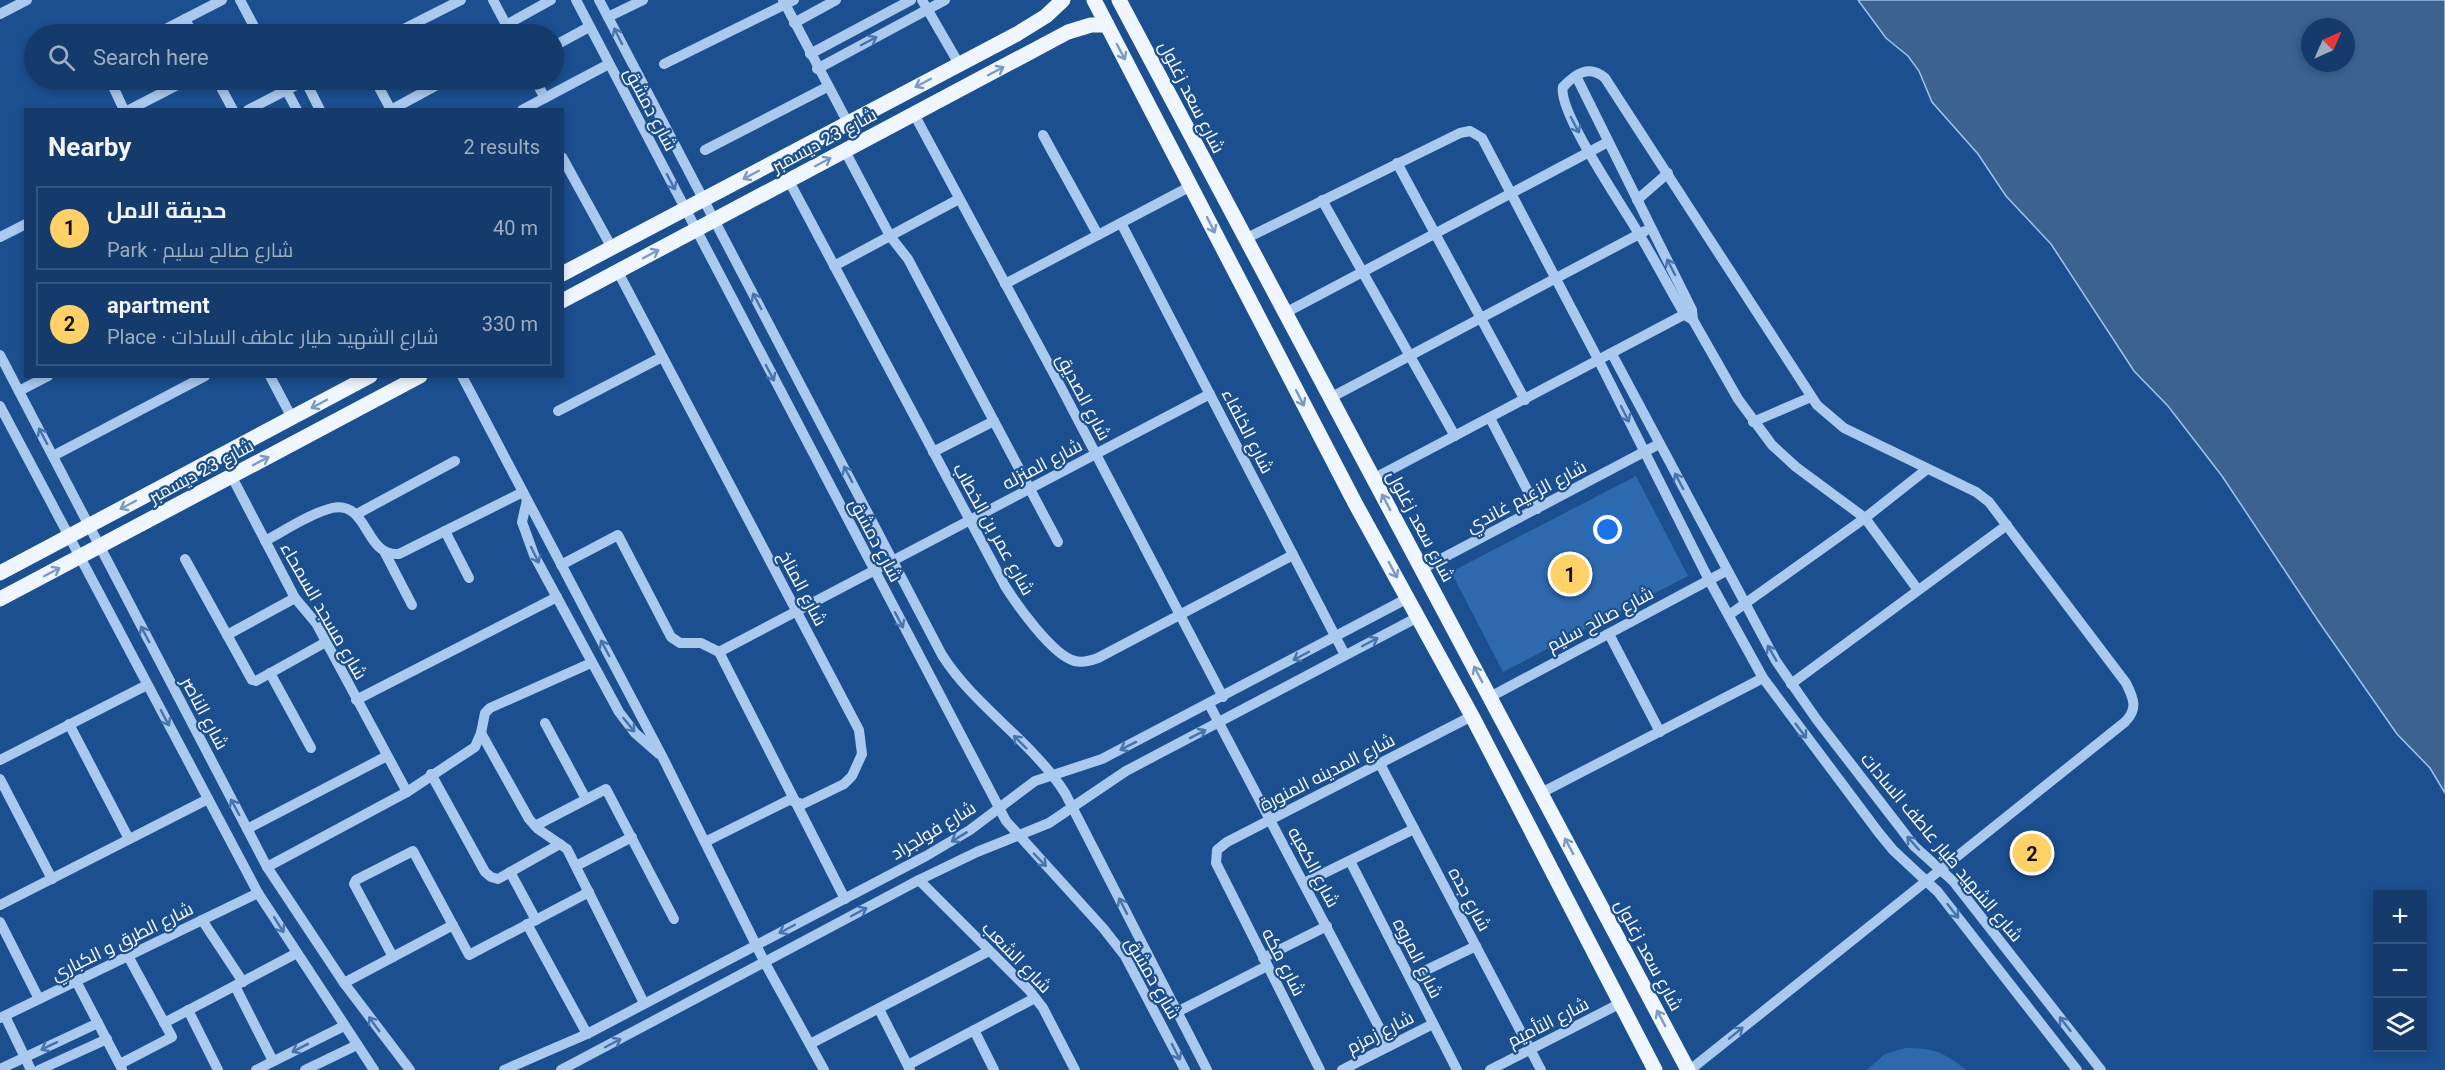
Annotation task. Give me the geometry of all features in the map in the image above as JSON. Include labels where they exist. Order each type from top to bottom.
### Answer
[{"type":"main road","name":"شارع 23 ديسمبر","points":[[564,273],[1041,20],[1063,0]]},
{"type":"main road","points":[[1094,0],[1354,503],[1472,716],[1655,1070]]},
{"type":"main road","name":"شارع سعد زغلول","points":[[1119,0],[1689,1070]]},
{"type":"main road","points":[[1041,20],[1051,30],[1054,40]]},
{"type":"main road","name":"شارع 23 ديسمبر","points":[[564,300],[1054,40],[1083,27],[1107,25]]},
{"type":"main road","points":[[1287,372],[1310,360]]},
{"type":"main road","name":"شارع 23 ديسمبر","points":[[0,573],[366,378]]},
{"type":"main road","name":"شارع 23 ديسمبر","points":[[0,599],[416,378]]},
{"type":"main road","points":[[350,387],[362,408]]},
{"type":"street","points":[[0,14],[27,0]]},
{"type":"street","points":[[175,24],[222,0]]},
{"type":"street","points":[[240,0],[253,24]]},
{"type":"street","points":[[414,24],[461,0]]},
{"type":"street","points":[[493,0],[506,24]]},
{"type":"street","points":[[517,24],[551,0]]},
{"type":"street","name":"شارع دمشق","points":[[576,0],[998,807],[1018,836],[1103,928],[1125,956],[1185,1070]]},
{"type":"street","name":"شارع دمشق","points":[[599,0],[950,667],[969,690],[1052,774],[1073,808],[1207,1070]]},
{"type":"street","points":[[608,17],[643,0]]},
{"type":"street","points":[[794,23],[836,0]]},
{"type":"street","points":[[810,54],[911,0]]},
{"type":"street","points":[[817,69],[925,5],[945,0]]},
{"type":"street","points":[[664,64],[787,1],[794,23],[848,123]]},
{"type":"street","points":[[925,5],[958,64]]},
{"type":"street","points":[[185,19],[188,24]]},
{"type":"street","points":[[564,41],[589,27]]},
{"type":"street","points":[[564,88],[609,64]]},
{"type":"street","points":[[1689,1070],[2125,722],[2134,709],[2134,701],[2126,683],[1989,502],[1976,492],[1844,428],[1811,397],[1605,78],[1598,71],[1591,70],[1576,76],[1563,87],[1561,94],[1569,114],[1753,422],[1772,445],[1796,467],[1865,518],[1918,590]]},
{"type":"street","points":[[1576,76],[1651,228],[1690,315]]},
{"type":"street","points":[[705,150],[827,87]]},
{"type":"street","points":[[115,90],[125,108]]},
{"type":"street","points":[[130,108],[167,90]]},
{"type":"street","points":[[222,90],[232,108]]},
{"type":"street","points":[[251,108],[277,90]]},
{"type":"street","points":[[287,90],[296,108]]},
{"type":"street","points":[[311,90],[319,108]]},
{"type":"street","points":[[380,90],[390,108]]},
{"type":"street","points":[[395,108],[428,90]]},
{"type":"street","points":[[541,90],[545,98]]},
{"type":"street","points":[[535,106],[560,90]]},
{"type":"street","name":"شارع الصديق","points":[[914,114],[1223,697]]},
{"type":"street","name":"شارع الشهيد طيار عاطف السادات","points":[[1397,163],[1460,133],[1470,131],[1476,133],[1487,145],[1709,580],[1763,678],[1879,833],[1893,850],[1938,892],[2077,1070]]},
{"type":"street","points":[[1043,135],[1098,235]]},
{"type":"street","points":[[1285,313],[1608,142]]},
{"type":"street","points":[[845,151],[890,236],[908,259],[1058,542]]},
{"type":"street","points":[[564,161],[612,248]]},
{"type":"street","points":[[1245,239],[1397,163],[1525,400]]},
{"type":"street","points":[[1637,200],[1668,173]]},
{"type":"street","name":"شارع عمر بن الخطاب","points":[[789,181],[1017,605],[1067,659],[1088,662],[1293,555]]},
{"type":"street","points":[[1005,284],[1191,186]]},
{"type":"street","points":[[834,266],[959,199]]},
{"type":"street","points":[[1322,200],[1455,436]]},
{"type":"street","name":"شارع الخلفاء","points":[[1121,223],[1345,655]]},
{"type":"street","points":[[0,237],[24,225]]},
{"type":"street","points":[[1330,398],[1651,228]]},
{"type":"street","name":"شارع المناخ","points":[[618,272],[859,730],[862,742],[858,765],[844,784],[803,804],[789,800],[705,842]]},
{"type":"street","points":[[1373,479],[1690,315]]},
{"type":"street","name":"شارع الشهيد طيار عاطف السادات","points":[[1612,354],[1726,571],[1791,684],[1914,846],[1941,869],[2101,1070]]},
{"type":"street","name":"شارع الناصر","points":[[0,355],[267,867],[344,983],[410,1070]]},
{"type":"street","points":[[558,411],[662,357]]},
{"type":"street","points":[[19,391],[44,378]]},
{"type":"street","points":[[53,456],[201,378]]},
{"type":"street","points":[[271,378],[292,418]]},
{"type":"street","points":[[463,378],[662,756],[765,963],[824,1070]]},
{"type":"street","name":"شارع المنزله","points":[[719,652],[1210,394]]},
{"type":"street","points":[[1753,422],[1811,397]]},
{"type":"street","points":[[0,406],[258,893],[374,1070]]},
{"type":"street","points":[[1490,418],[1537,509]]},
{"type":"street","points":[[933,452],[994,421]]},
{"type":"street","name":"شارع الزعيم غاندي","points":[[1422,569],[1659,444]]},
{"type":"street","points":[[357,514],[455,461]]},
{"type":"street","points":[[1729,615],[1865,518],[1927,469]]},
{"type":"street","name":"شارع مسجد السمحاء","points":[[232,477],[295,598],[316,624],[407,792]]},
{"type":"street","points":[[385,553],[404,552],[445,531],[525,496]]},
{"type":"street","points":[[525,496],[522,522],[534,555],[619,712],[649,747],[662,756]]},
{"type":"street","points":[[265,542],[333,508],[342,507],[357,514],[374,542],[385,553],[412,605]]},
{"type":"street","points":[[1791,684],[2007,525]]},
{"type":"street","points":[[445,531],[469,578]]},
{"type":"street","points":[[561,565],[618,535],[671,637],[680,643],[708,644],[719,652],[844,899]]},
{"type":"street","points":[[185,559],[252,680],[256,681],[326,642]]},
{"type":"street","name":"شارع صالح سليم","points":[[1490,697],[1726,571]]},
{"type":"street","points":[[356,700],[557,597]]},
{"type":"street","points":[[227,635],[295,598]]},
{"type":"street","name":"شارع فولجراد","points":[[504,1070],[587,1034],[957,839],[1025,787],[1052,774],[1102,759],[1408,598]]},
{"type":"street","name":"شارع فولجراد","points":[[561,1070],[919,880],[978,852],[1049,823],[1115,777],[1419,617]]},
{"type":"street","points":[[1609,634],[1660,732]]},
{"type":"street","points":[[267,867],[407,792],[475,747],[481,733],[485,713],[490,708],[591,663]]},
{"type":"street","points":[[270,673],[311,748]]},
{"type":"street","points":[[1541,793],[1763,678]]},
{"type":"street","points":[[0,760],[147,685]]},
{"type":"street","name":"شارع الكعبه","points":[[1209,704],[1389,1046]]},
{"type":"street","name":"شارع المدينه المنورة","points":[[1219,869],[1215,856],[1221,846],[1472,716]]},
{"type":"street","points":[[545,723],[586,799]]},
{"type":"street","points":[[69,724],[129,839]]},
{"type":"street","points":[[481,733],[519,804],[535,826],[567,849],[644,1003]]},
{"type":"street","points":[[247,829],[387,756]]},
{"type":"street","name":"شارع جده","points":[[1380,764],[1541,1070]]},
{"type":"street","points":[[431,774],[485,872],[491,877],[498,879],[560,844]]},
{"type":"street","points":[[0,779],[52,879]]},
{"type":"street","points":[[535,826],[606,789],[674,919]]},
{"type":"street","points":[[0,905],[208,799]]},
{"type":"street","points":[[1304,883],[1414,829]]},
{"type":"street","points":[[576,866],[632,837]]},
{"type":"street","points":[[393,957],[354,886],[357,880],[413,851],[469,955],[589,892]]},
{"type":"street","name":"شارع المروه","points":[[1350,861],[1457,1070]]},
{"type":"street","name":"شارع مكه","points":[[1219,869],[1320,1070]]},
{"type":"street","points":[[510,872],[587,1034]]},
{"type":"street","name":"شارع الشعب","points":[[919,880],[1035,998],[1043,1008],[1075,1070]]},
{"type":"street","name":"شارع الطرق و الكباري","points":[[2,1017],[258,893]]},
{"type":"street","points":[[202,920],[239,984],[273,1061]]},
{"type":"street","points":[[0,922],[39,999]]},
{"type":"street","points":[[344,983],[453,925]]},
{"type":"street","points":[[1177,1012],[1326,926]]},
{"type":"street","points":[[1410,978],[1476,946]]},
{"type":"street","points":[[810,1044],[989,951]]},
{"type":"street","points":[[164,1023],[297,953]]},
{"type":"street","points":[[76,981],[121,1067],[171,1040],[172,1037],[128,956]]},
{"type":"street","points":[[879,1009],[909,1068],[1035,998]]},
{"type":"street","name":"شارع التأميم","points":[[1490,1070],[1621,1003]]},
{"type":"street","points":[[188,1010],[218,1070]]},
{"type":"street","points":[[2,1017],[31,1070]]},
{"type":"street","points":[[0,1069],[98,1023]]},
{"type":"street","name":"شارع زمزم","points":[[1341,1070],[1433,1024]]},
{"type":"street","points":[[256,1070],[344,1026]]},
{"type":"street","points":[[974,1030],[994,1070]]},
{"type":"street","points":[[39,1070],[106,1039]]},
{"type":"street","points":[[305,1070],[357,1045]]},
{"type":"shaded area","points":[[1858,0],[2445,0],[2445,793],[2430,768],[2397,734],[2222,476],[2168,406],[2134,371],[2051,244],[2006,196],[1978,154],[1932,102],[1919,71],[1908,56],[1886,38]]},
{"type":"shaded area","points":[[1636,476],[1688,576],[1503,672],[1451,572]]},
{"type":"shaded area","points":[[1905,1048],[1938,1052],[1966,1070],[1867,1070],[1885,1054]]},
{"type":"place","name":"حديقة الامل","points":[[1570,574]]},
{"type":"place","name":"apartment","points":[[2032,853]]}]
